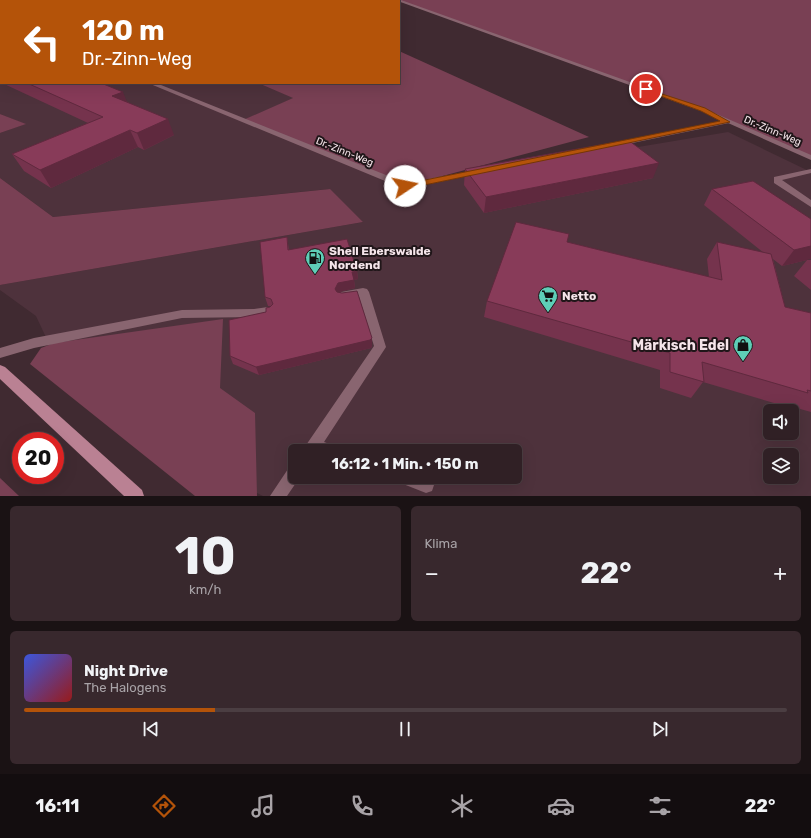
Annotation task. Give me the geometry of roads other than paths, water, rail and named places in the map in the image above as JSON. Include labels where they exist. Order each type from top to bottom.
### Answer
[{"type":"main road","points":[[0,371],[136,496]]},
{"type":"street","name":"Dr.-Zinn-Weg","points":[[400,1],[703,110],[727,122],[780,143],[811,158]]},
{"type":"street","name":"Dr.-Zinn-Weg","points":[[153,84],[405,186],[483,171]]},
{"type":"street","name":"Dr.-Zinn-Weg","points":[[608,146],[727,122]]},
{"type":"street","points":[[811,171],[777,180],[778,183],[811,204]]},
{"type":"street","points":[[314,444],[380,347],[363,292],[343,296]]},
{"type":"street","points":[[0,353],[34,343],[182,314],[254,313],[268,311]]},
{"type":"street","points":[[278,496],[288,481]]},
{"type":"place","name":"Shell Eberswalde Nordend","points":[[315,275]]},
{"type":"place","name":"Netto","points":[[548,313]]},
{"type":"place","name":"Märkisch Edel","points":[[743,362]]}]
